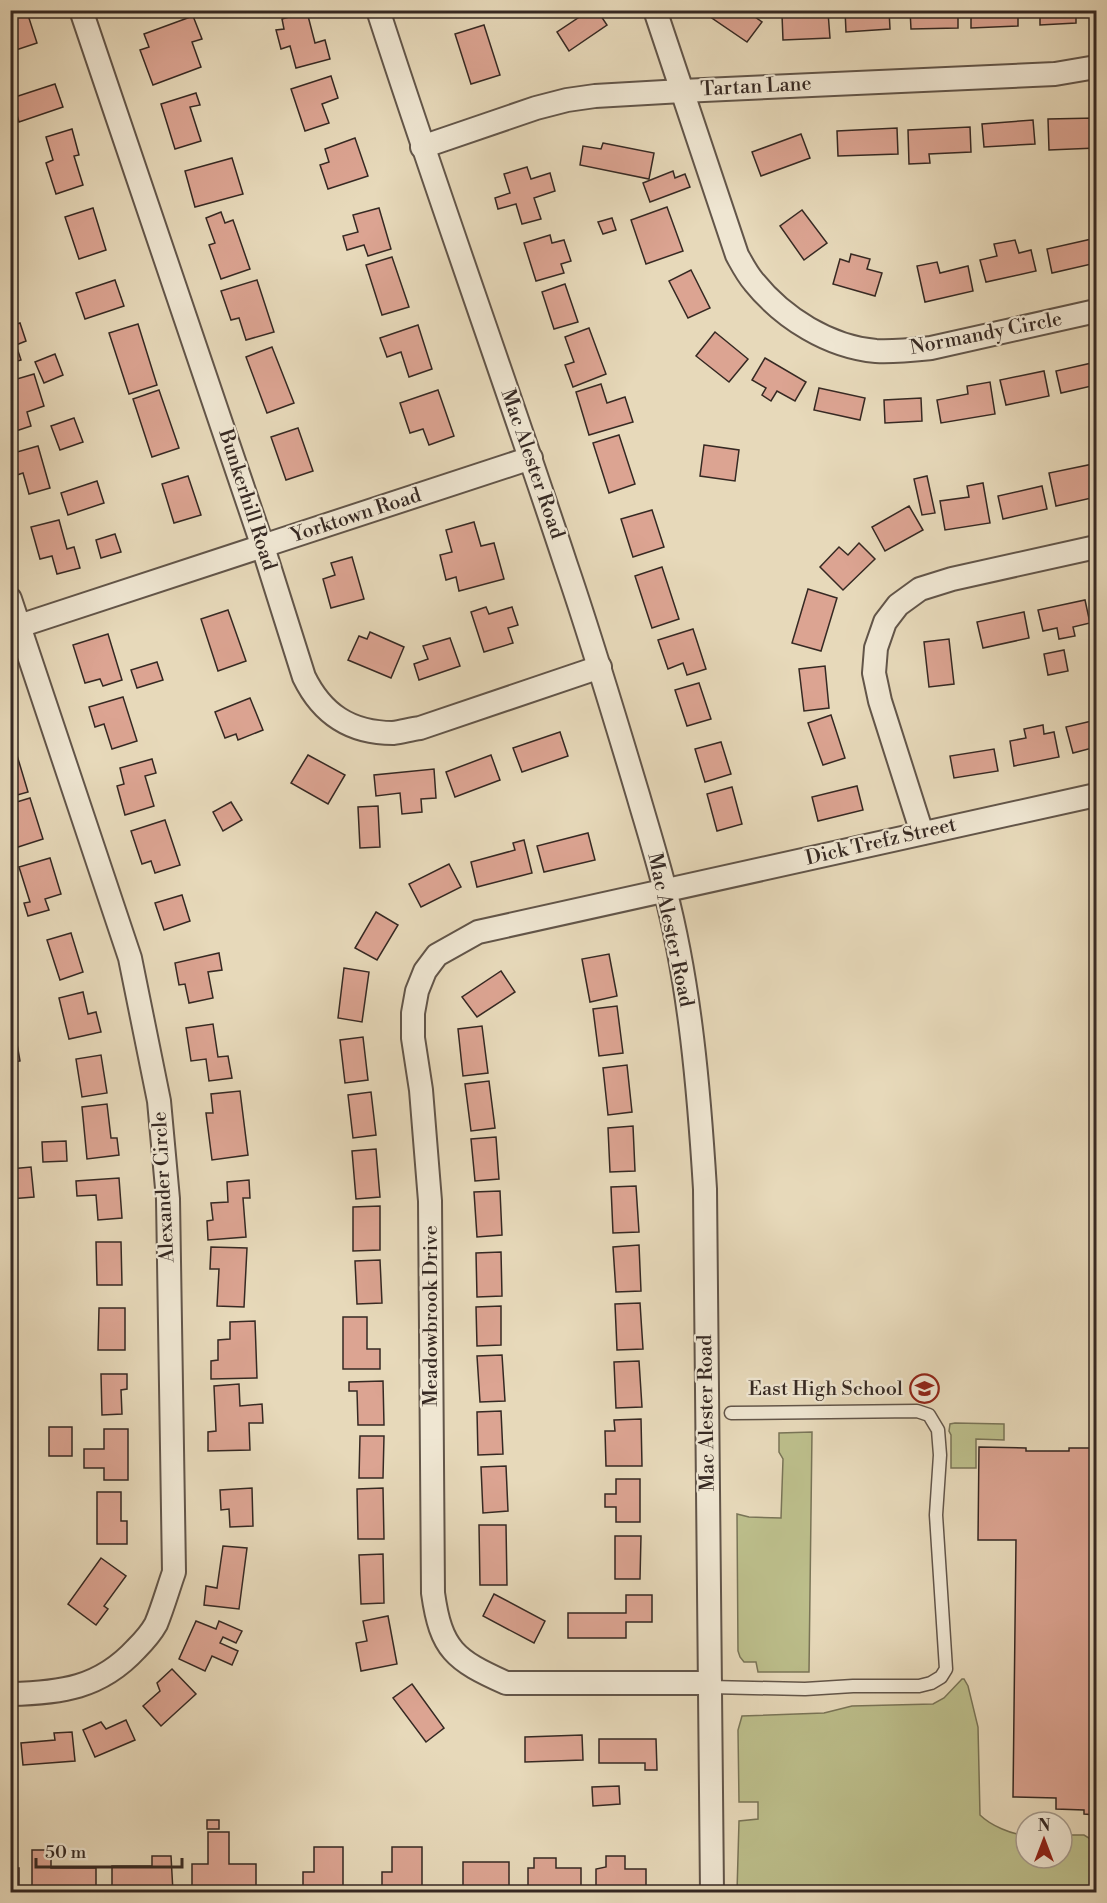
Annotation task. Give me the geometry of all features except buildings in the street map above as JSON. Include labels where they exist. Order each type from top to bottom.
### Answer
[{"type":"street","name":"Bunkerhill Road","points":[[81,10],[263,547],[304,677],[312,693],[325,709],[341,722],[364,729],[393,733],[420,728],[600,667]]},
{"type":"street","name":"Mac Alester Road","points":[[378,10],[422,147],[531,458],[600,667],[666,891],[678,953],[700,1111],[705,1189],[712,1893]]},
{"type":"street","name":"Normandy Circle","points":[[655,10],[737,255],[752,281],[774,304],[796,320],[820,335],[846,345],[873,351],[903,351],[931,348],[1096,311]]},
{"type":"street","name":"Tartan Lane","points":[[422,147],[536,108],[595,96],[1055,74],[1096,67]]},
{"type":"street","name":"Yorktown Road","points":[[15,627],[531,458]]},
{"type":"street","points":[[922,833],[880,701],[874,673],[876,648],[885,622],[898,604],[920,589],[952,579],[1096,547]]},
{"type":"street","name":"Alexander Circle","points":[[10,599],[15,627],[130,958],[159,1101],[168,1199],[174,1572],[155,1626],[123,1663],[99,1679],[71,1689],[41,1694],[10,1694]]},
{"type":"street","name":"Dick Trefz Street","points":[[666,891],[1096,795]]},
{"type":"street","name":"Meadowbrook Drive","points":[[666,891],[478,932],[437,955],[425,971],[417,991],[413,1012],[413,1038],[421,1090],[430,1201],[433,1593],[437,1620],[444,1639],[458,1658],[479,1671],[506,1683],[710,1685]]},
{"type":"lane","points":[[710,1685],[805,1689],[919,1686],[941,1677],[946,1669],[936,1515],[940,1455],[938,1430],[929,1415],[917,1411],[731,1413]]},
{"type":"green space","points":[[950,1424],[1004,1424],[1004,1440],[976,1439],[976,1468],[951,1468],[949,1431]]},
{"type":"green space","points":[[812,1432],[809,1672],[758,1672],[756,1662],[744,1662],[738,1651],[737,1514],[749,1517],[781,1518],[783,1459],[779,1452],[779,1433]]},
{"type":"green space","points":[[964,1679],[968,1686],[978,1727],[980,1815],[1002,1829],[1014,1833],[1014,1870],[1074,1870],[1074,1835],[1084,1835],[1096,1840],[1096,1892],[737,1892],[739,1821],[758,1819],[758,1802],[739,1802],[738,1730],[742,1716],[824,1713],[852,1706],[933,1704],[944,1698]]},
{"type":"place","name":"East High School","points":[[924,1389]]}]
